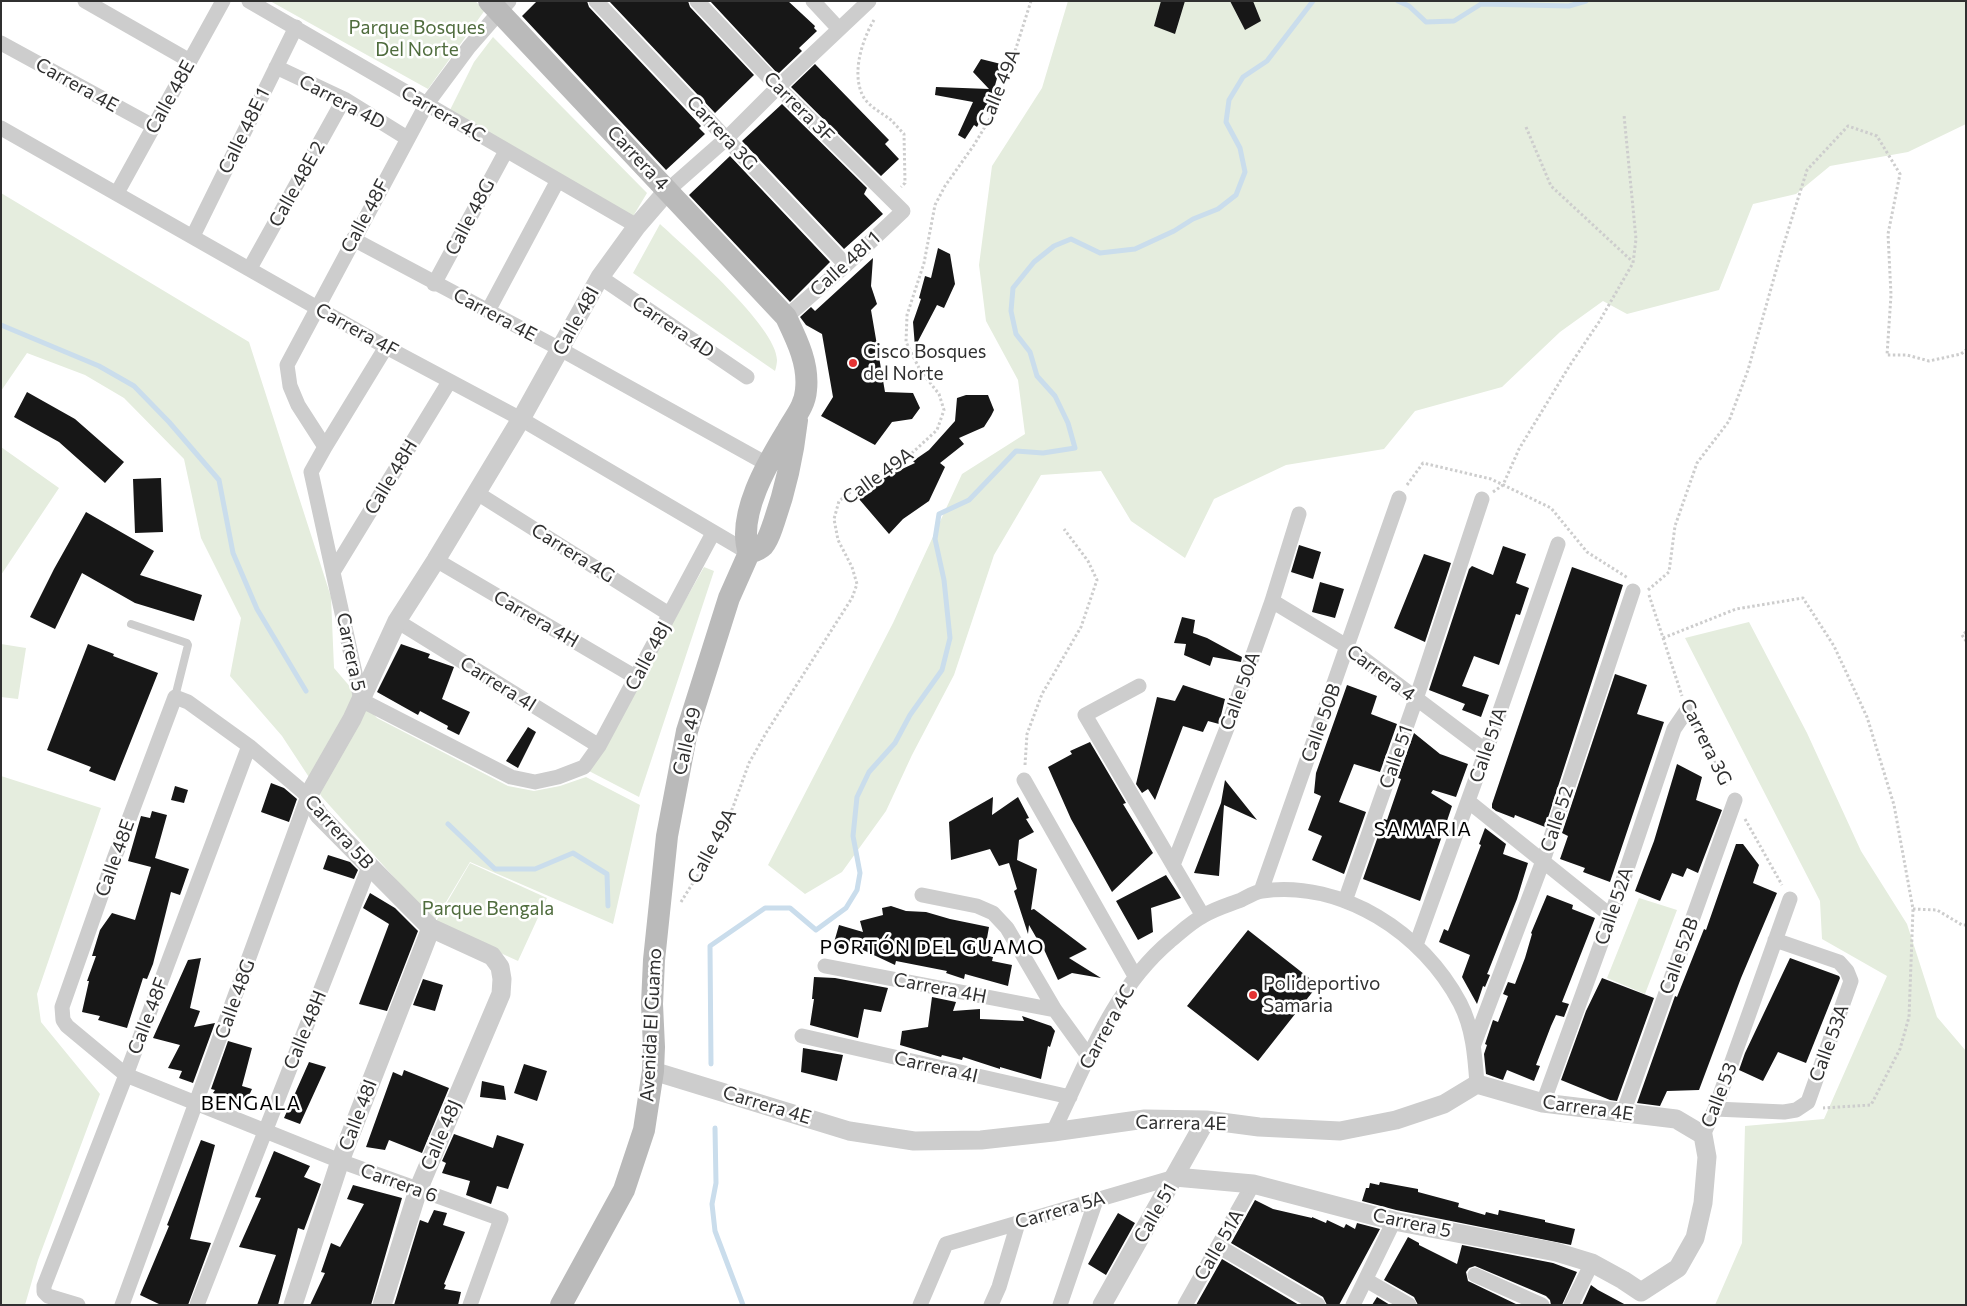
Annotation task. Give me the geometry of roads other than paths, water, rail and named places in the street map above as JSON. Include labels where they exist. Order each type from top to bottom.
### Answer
[{"type":"main road","name":"Carrera 4","points":[[499,4],[786,317]]},
{"type":"main road","points":[[786,317],[801,348],[805,370],[806,389],[804,403],[768,464],[754,494],[750,506],[746,539],[750,553],[763,546],[769,536],[780,505],[792,455],[798,414]]},
{"type":"main road","name":"Calle 49","points":[[656,937],[667,836],[687,731],[730,598],[750,553]]},
{"type":"main road","name":"Avenida El Guamo","points":[[561,1305],[624,1190],[644,1130],[653,1071],[652,1004],[656,937]]},
{"type":"street","points":[[85,1],[190,61]]},
{"type":"street","name":"Calle 48E","points":[[117,193],[223,1]]},
{"type":"street","name":"Carrera 4C","points":[[249,1],[637,226]]},
{"type":"street","name":"Carrera 3G","points":[[596,1],[846,265]]},
{"type":"street","name":"Carrera 3F","points":[[697,1],[778,87],[903,211]]},
{"type":"street","points":[[813,1],[839,29]]},
{"type":"street","name":"Calle 48I","points":[[361,700],[396,622],[436,560],[521,419],[600,277],[637,226],[668,190],[727,138],[869,1]]},
{"type":"street","name":"Calle 48F","points":[[324,447],[298,405],[290,386],[287,366],[426,105],[499,4]]},
{"type":"street","name":"Calle 48E 1","points":[[193,236],[296,28]]},
{"type":"street","name":"Carrera 4E","points":[[1,43],[153,126]]},
{"type":"street","name":"Carrera 4D","points":[[276,67],[344,100],[407,138]]},
{"type":"street","name":"Calle 48E 2","points":[[250,268],[344,100]]},
{"type":"street","name":"Carrera 4F","points":[[1,128],[386,347],[521,419],[713,533]]},
{"type":"street","name":"Calle 48G","points":[[434,284],[506,150]]},
{"type":"street","points":[[488,311],[558,180]]},
{"type":"street","name":"Calle 48I 1","points":[[786,317],[846,265],[903,211]]},
{"type":"street","name":"Carrera 4E","points":[[353,239],[434,284],[560,349],[768,464]]},
{"type":"street","name":"Carrera 4D","points":[[600,277],[747,377]]},
{"type":"street","points":[[324,447],[386,347]]},
{"type":"street","name":"Calle 48H","points":[[333,572],[449,382]]},
{"type":"street","name":"Carrera 5","points":[[324,447],[311,472],[361,700],[511,777],[535,782]]},
{"type":"street","name":"Carrera 4G","points":[[477,493],[670,614]]},
{"type":"street","name":"Calle 50B","points":[[1260,892],[1399,498]]},
{"type":"street","name":"Calle 51","points":[[1345,900],[1416,699],[1482,499]]},
{"type":"street","name":"Calle 50A","points":[[1173,865],[1227,728],[1272,601],[1299,514]]},
{"type":"street","points":[[713,533],[750,553]]},
{"type":"street","name":"Calle 48J","points":[[535,782],[558,777],[584,767],[599,746],[713,533]]},
{"type":"street","name":"Calle 51A","points":[[1416,944],[1558,544]]},
{"type":"street","name":"Carrera 4H","points":[[436,560],[636,678]]},
{"type":"street","name":"Calle 52","points":[[1474,1044],[1543,861],[1638,587]]},
{"type":"street","name":"Carrera 4","points":[[1272,601],[1348,647],[1486,751]]},
{"type":"street","name":"Carrera 4I","points":[[396,622],[599,746]]},
{"type":"street","points":[[1139,686],[1085,715],[1203,916]]},
{"type":"street","name":"Calle 48E","points":[[63,1020],[62,1007],[114,859],[175,698]]},
{"type":"street","name":"Carrera 5B","points":[[175,698],[188,702],[249,746],[308,796],[319,815],[431,928],[492,956],[500,967]]},
{"type":"street","name":"Calle 48G","points":[[122,1305],[308,796],[352,720],[361,700]]},
{"type":"street","name":"Calle 52A","points":[[1543,1103],[1611,916],[1674,728],[1687,710]]},
{"type":"street","name":"Calle 48F","points":[[78,1305],[48,1296],[44,1292],[44,1286],[126,1075],[249,746]]},
{"type":"street","points":[[1024,780],[1135,976]]},
{"type":"street","name":"Calle 52B","points":[[1623,1113],[1734,800]]},
{"type":"street","points":[[1468,801],[1611,916]]},
{"type":"street","name":"Calle 48H","points":[[198,1305],[264,1131],[369,867]]},
{"type":"street","name":"Carrera 4C","points":[[1053,1132],[1109,1016],[1135,976],[1169,942],[1203,916],[1260,892],[1303,891],[1345,900],[1382,919],[1416,944],[1442,975],[1460,1004],[1474,1044],[1476,1084]]},
{"type":"street","points":[[922,895],[977,906],[994,912],[1007,928],[1055,1010],[1089,1057]]},
{"type":"street","name":"Calle 53","points":[[1640,1298],[1678,1268],[1695,1238],[1703,1203],[1707,1157],[1703,1134],[1715,1109],[1790,899]]},
{"type":"street","name":"Calle 48I","points":[[292,1305],[340,1161],[431,928]]},
{"type":"street","name":"Calle 53A","points":[[1715,1109],[1784,1112],[1796,1110],[1808,1102],[1851,981],[1847,971],[1839,962],[1775,940]]},
{"type":"street","name":"Carrera 4H","points":[[825,966],[1055,1010]]},
{"type":"street","name":"Calle 48J","points":[[382,1305],[418,1190],[502,994],[500,967]]},
{"type":"street","name":"Carrera 6","points":[[63,1020],[67,1026],[126,1075],[340,1161],[502,1219],[470,1305]]},
{"type":"street","name":"Carrera 4I","points":[[802,1036],[1070,1098]]},
{"type":"street","name":"Carrera 4E","points":[[653,1071],[849,1131],[914,1141],[982,1140],[1145,1119],[1206,1120],[1259,1127],[1340,1130],[1396,1120],[1444,1104],[1476,1084],[1543,1103],[1676,1119],[1703,1134]]},
{"type":"street","name":"Calle 51","points":[[1107,1303],[1206,1120]]},
{"type":"street","name":"Carrera 5","points":[[1175,1177],[1254,1184],[1394,1221],[1556,1252],[1592,1263],[1623,1280],[1640,1298]]},
{"type":"street","name":"Carrera 5A","points":[[920,1305],[946,1244],[1175,1177]]},
{"type":"street","name":"Calle 51A","points":[[1185,1305],[1254,1184]]},
{"type":"street","points":[[1060,1305],[1096,1200]]},
{"type":"street","points":[[1352,1305],[1394,1221]]},
{"type":"street","points":[[991,1305],[999,1287],[1018,1223]]},
{"type":"street","points":[[1218,1246],[1318,1305]]},
{"type":"street","points":[[1571,1305],[1592,1263]]},
{"type":"street","points":[[1475,1275],[1542,1305]]},
{"type":"street","points":[[1366,1280],[1409,1305]]},
{"type":"lane","points":[[131,624],[188,645],[175,698]]},
{"type":"waterway","points":[[711,1064],[710,946],[765,908],[790,908],[816,930],[846,908],[857,890],[860,873],[853,836],[857,797],[869,772],[895,743],[910,715],[942,670],[950,638],[944,580],[935,539],[939,514],[969,500],[1016,451],[1043,453],[1075,448],[1068,423],[1055,396],[1037,376],[1030,352],[1016,334],[1011,311],[1013,288],[1034,262],[1054,246],[1071,239],[1100,253],[1135,249],[1174,231],[1193,219],[1218,209],[1236,195],[1245,172],[1240,148],[1226,122],[1229,100],[1243,77],[1267,61],[1313,1]]},
{"type":"waterway","points":[[1398,1],[1409,6],[1426,22],[1454,21],[1481,4],[1569,6],[1586,1]]},
{"type":"waterway","points":[[1,325],[99,366],[134,386],[169,422],[219,480],[233,553],[257,609],[306,691]]},
{"type":"waterway","points":[[448,824],[495,869],[535,869],[573,853],[607,874],[608,906]]},
{"type":"waterway","points":[[715,1128],[716,1183],[712,1204],[715,1231],[743,1305]]},
{"type":"place","name":"Cisco Bosques del Norte","points":[[853,363]]},
{"type":"place","name":"Polideportivo Samaria","points":[[1253,995]]},
{"type":"district","name":"SAMARIA","points":[[1423,829]]},
{"type":"district","name":"PORTÓN DEL GUAMO","points":[[932,947]]},
{"type":"district","name":"BENGALA","points":[[251,1103]]},
{"type":"park label","name":"Parque Bosques Del Norte","points":[[417,39]]},
{"type":"park label","name":"Parque Bengala","points":[[488,909]]}]
